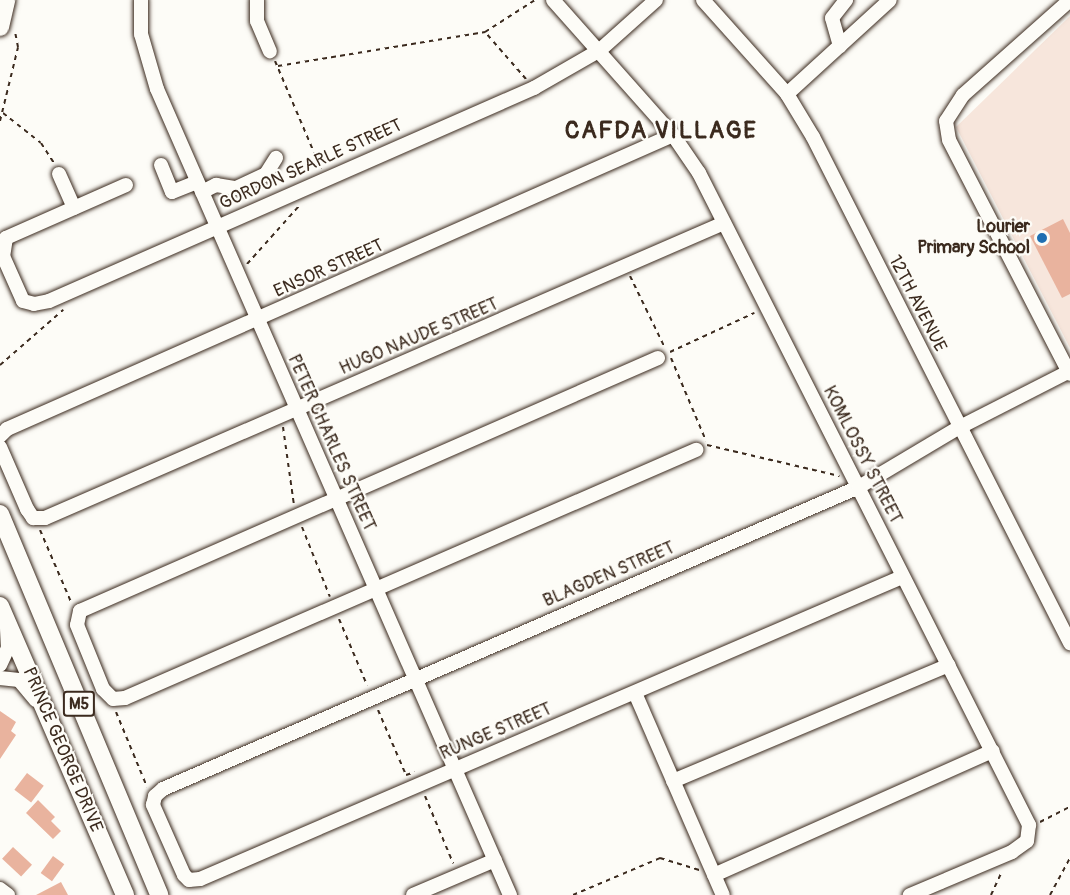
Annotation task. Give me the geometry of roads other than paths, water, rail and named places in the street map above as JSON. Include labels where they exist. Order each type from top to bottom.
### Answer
[{"type":"main road","points":[[6,0],[8,24]]},
{"type":"main road","name":"PRINCE GEORGE DRIVE","points":[[0,514],[159,895]]},
{"type":"main road","name":"PRINCE GEORGE DRIVE","points":[[3,612],[125,895]]},
{"type":"street","name":"PETER CHARLES STREET","points":[[141,0],[141,34],[146,59],[334,500],[376,588],[510,895]]},
{"type":"street","points":[[257,0],[257,21],[270,51]]},
{"type":"street","name":"KOMLOSSY STREET","points":[[553,0],[600,50],[673,135],[699,173],[1029,825],[1027,841],[1012,852],[910,895]]},
{"type":"street","name":"GORDON SEARLE STREET","points":[[74,208],[4,241],[3,256],[23,301],[39,304],[71,291],[534,88],[600,50],[656,0]]},
{"type":"street","name":"12TH AVENUE","points":[[703,0],[786,94],[813,137],[958,428],[1070,643]]},
{"type":"street","points":[[840,46],[832,18],[846,0]]},
{"type":"street","points":[[786,94],[890,0]]},
{"type":"street","points":[[1070,0],[963,95],[952,106],[946,121],[949,140],[1070,372]]},
{"type":"street","name":"ENSOR STREET","points":[[0,436],[7,429],[673,135]]},
{"type":"street","points":[[161,165],[172,192],[216,185],[236,188],[266,174],[276,159]]},
{"type":"street","points":[[59,174],[74,208],[126,185]]},
{"type":"street","name":"HUGO NAUDE STREET","points":[[0,447],[27,509],[38,519],[627,268],[724,224]]},
{"type":"street","points":[[664,355],[75,611],[77,625],[103,689],[107,695],[120,699],[702,447]]},
{"type":"street","name":"BLAGDEN STREET","points":[[152,793],[859,487],[958,428],[1070,372]]},
{"type":"street","name":"RUNGE STREET","points":[[152,793],[157,815],[184,875],[195,881],[902,577]]},
{"type":"street","points":[[0,664],[8,648],[3,612]]},
{"type":"street","points":[[673,781],[949,664]]},
{"type":"street","points":[[0,678],[19,680],[45,711]]},
{"type":"street","points":[[635,693],[723,895]]},
{"type":"street","points":[[714,875],[993,751]]},
{"type":"street","points":[[413,895],[495,860]]},
{"type":"street","points":[[0,890],[8,895]]},
{"type":"place","name":"Lourier Primary School","points":[[1042,238]]},
{"type":"district","name":"CAFDA VILLAGE","points":[[661,131]]}]
